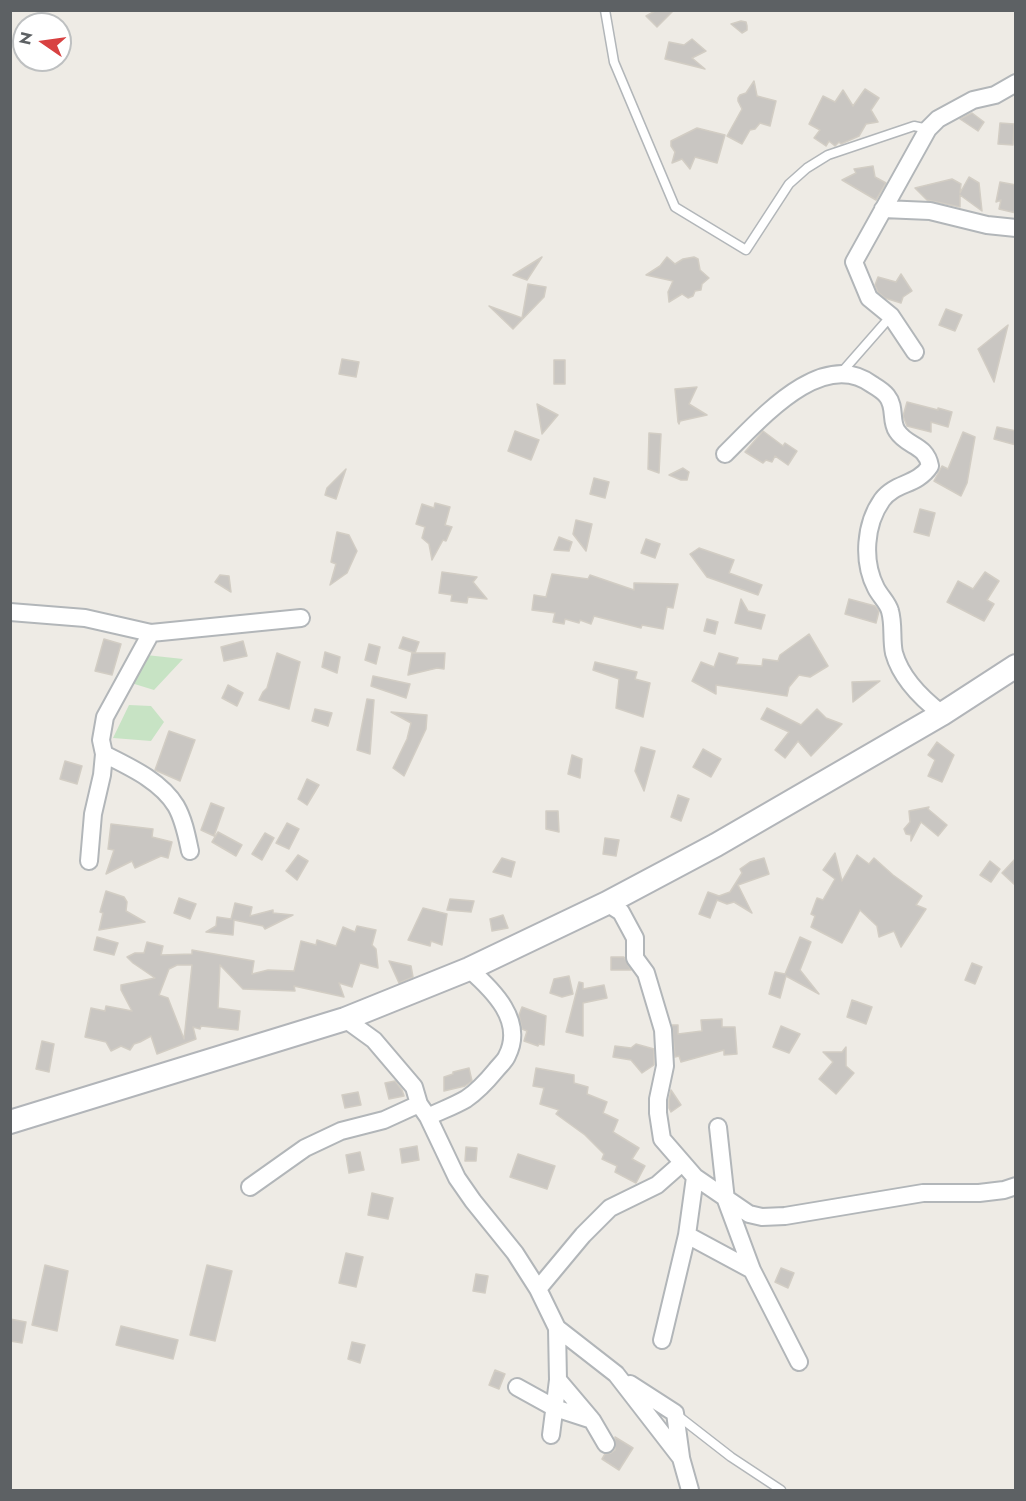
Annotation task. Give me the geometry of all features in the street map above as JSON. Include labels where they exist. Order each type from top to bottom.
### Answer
[{"type":"main road","points":[[10,1122],[345,1019],[470,969],[607,903],[716,845],[942,714],[1016,666]]},
{"type":"street","points":[[915,352],[891,316],[869,298],[854,262],[928,129],[938,119],[973,100],[995,95],[1016,83]]},
{"type":"street","points":[[883,209],[930,212],[987,225],[1016,228]]},
{"type":"street","points":[[725,454],[765,416],[803,386],[825,376],[856,375],[886,394],[893,409],[896,430],[903,438],[925,452],[930,466],[924,475],[908,485],[895,488],[883,499],[871,521],[867,551],[870,573],[890,608],[894,653],[902,670],[913,688],[942,714]]},
{"type":"street","points":[[10,612],[86,618],[151,633],[301,618]]},
{"type":"street","points":[[89,861],[93,814],[102,775],[104,754],[101,740],[105,717],[151,633]]},
{"type":"street","points":[[104,754],[136,770],[165,792],[176,807],[184,826],[190,851]]},
{"type":"street","points":[[607,903],[621,912],[635,938],[636,958],[646,973],[663,1030],[664,1075],[658,1098],[662,1139],[695,1178],[726,1200],[749,1214],[762,1217],[785,1216],[923,1193],[979,1193],[1016,1186]]},
{"type":"street","points":[[250,1187],[305,1148],[341,1131],[464,1100],[484,1084],[508,1055],[512,1039],[510,1021],[492,989],[470,969]]},
{"type":"street","points":[[345,1019],[374,1040],[414,1087],[457,1178],[484,1217],[515,1252],[538,1288],[557,1328],[558,1380],[550,1435]]},
{"type":"street","points":[[718,1127],[726,1200],[752,1270],[799,1362]]},
{"type":"street","points":[[538,1288],[583,1235],[610,1208],[657,1185],[682,1163]]},
{"type":"street","points":[[662,1340],[687,1235],[695,1178]]},
{"type":"street","points":[[687,1235],[752,1270]]},
{"type":"street","points":[[557,1328],[616,1374],[675,1413],[681,1458],[690,1491]]},
{"type":"street","points":[[616,1374],[681,1458]]},
{"type":"street","points":[[558,1380],[592,1420],[606,1443]]},
{"type":"street","points":[[517,1387],[555,1407],[592,1420]]},
{"type":"lane","points":[[604,10],[614,62],[675,207],[746,250],[789,184],[807,168],[828,155],[914,126],[928,129]]},
{"type":"lane","points":[[841,374],[891,316]]},
{"type":"lane","points":[[675,1413],[731,1457],[781,1491]]},
{"type":"green space","points":[[146,655],[183,659],[154,690],[128,682]]},
{"type":"green space","points":[[129,705],[151,706],[164,722],[151,741],[113,738]]},
{"type":"building","points":[[657,10],[674,10],[657,27],[646,16]]},
{"type":"building","points":[[746,22],[747,26],[747,30],[742,33],[731,24]]},
{"type":"building","points":[[692,39],[706,51],[692,58],[705,69],[665,59],[669,42],[684,45]]},
{"type":"building","points":[[754,81],[757,96],[776,101],[770,126],[760,123],[755,129],[750,130],[742,144],[727,136],[742,109],[738,98],[746,93]]},
{"type":"building","points":[[865,89],[879,98],[871,110],[878,122],[866,124],[859,136],[841,144],[839,142],[835,146],[829,141],[826,146],[814,138],[820,130],[809,124],[823,96],[835,102],[843,90],[853,106]]},
{"type":"building","points":[[972,113],[984,122],[978,131],[960,119]]},
{"type":"building","points":[[1000,123],[1014,124],[1013,145],[998,144]]},
{"type":"building","points":[[697,128],[725,135],[717,163],[695,157],[690,169],[682,159],[672,163],[675,152],[671,141]]},
{"type":"building","points":[[873,166],[875,177],[886,183],[876,200],[842,180],[856,173],[854,169]]},
{"type":"building","points":[[969,177],[979,183],[982,211],[960,195],[960,207],[927,200],[915,188],[952,179],[961,184],[960,193]]},
{"type":"building","points":[[1000,182],[1016,185],[1016,213],[999,209],[1001,200],[996,202]]},
{"type":"building","points":[[542,257],[527,280],[513,275]]},
{"type":"building","points":[[667,257],[675,264],[683,259],[694,257],[698,259],[700,270],[709,278],[702,284],[701,290],[695,291],[693,296],[688,298],[682,294],[669,302],[668,292],[673,281],[646,275],[660,266]]},
{"type":"building","points":[[901,274],[912,291],[903,297],[901,303],[885,298],[878,292],[875,285],[878,277],[896,282]]},
{"type":"building","points":[[528,284],[546,287],[544,297],[513,329],[489,306],[522,318]]},
{"type":"building","points":[[946,309],[962,315],[955,331],[939,325]]},
{"type":"building","points":[[1008,325],[994,382],[978,349]]},
{"type":"building","points":[[342,359],[359,362],[356,377],[339,374]]},
{"type":"building","points":[[554,360],[565,360],[565,384],[554,384]]},
{"type":"building","points":[[697,387],[689,404],[707,415],[680,421],[679,424],[675,389]]},
{"type":"building","points":[[907,402],[952,412],[948,427],[931,422],[931,432],[907,426],[903,416]]},
{"type":"building","points":[[537,404],[558,415],[542,434]]},
{"type":"building","points":[[997,427],[1016,431],[1016,445],[994,439]]},
{"type":"building","points":[[515,431],[539,440],[531,460],[508,451]]},
{"type":"building","points":[[763,431],[783,446],[785,443],[797,451],[788,465],[775,456],[772,462],[766,460],[763,463],[745,452]]},
{"type":"building","points":[[963,432],[975,437],[967,483],[961,496],[934,481],[942,466],[948,469]]},
{"type":"building","points":[[649,433],[661,434],[659,473],[648,469]]},
{"type":"building","points":[[683,468],[689,472],[687,480],[669,475]]},
{"type":"building","points":[[346,469],[336,499],[325,495],[327,488]]},
{"type":"building","points":[[594,478],[609,482],[605,498],[590,494]]},
{"type":"building","points":[[435,503],[450,507],[445,525],[452,527],[446,541],[443,540],[432,560],[429,544],[422,538],[425,527],[416,524],[422,504],[434,508]]},
{"type":"building","points":[[920,509],[935,513],[929,536],[914,532]]},
{"type":"building","points":[[576,520],[592,524],[586,551],[573,534]]},
{"type":"building","points":[[337,532],[349,535],[357,551],[347,573],[330,585],[336,564],[331,562]]},
{"type":"building","points":[[559,537],[572,542],[569,551],[554,550]]},
{"type":"building","points":[[646,539],[660,544],[655,558],[641,553]]},
{"type":"building","points":[[699,548],[734,560],[729,573],[762,585],[758,595],[707,577],[690,554]]},
{"type":"building","points":[[442,572],[477,577],[473,582],[487,599],[468,597],[467,603],[451,601],[452,595],[439,593]]},
{"type":"building","points":[[985,572],[999,581],[987,600],[994,604],[984,621],[947,602],[958,581],[973,589]]},
{"type":"building","points":[[552,574],[588,579],[590,575],[634,590],[634,583],[678,584],[673,608],[667,607],[663,629],[642,625],[641,628],[594,616],[591,624],[580,620],[579,623],[565,619],[564,624],[553,622],[555,613],[532,610],[534,595],[546,597]]},
{"type":"building","points":[[220,575],[229,576],[231,592],[215,582]]},
{"type":"building","points":[[741,599],[748,611],[765,615],[761,629],[735,623]]},
{"type":"building","points":[[849,599],[875,606],[879,611],[876,623],[845,614]]},
{"type":"building","points":[[707,619],[718,622],[715,634],[704,631]]},
{"type":"building","points":[[809,634],[828,666],[810,677],[799,675],[789,687],[787,696],[716,685],[716,694],[692,681],[701,662],[714,667],[719,653],[738,658],[736,664],[762,666],[763,659],[778,661],[780,655]]},
{"type":"building","points":[[403,637],[419,642],[415,653],[399,648]]},
{"type":"building","points":[[104,639],[121,644],[112,675],[95,671]]},
{"type":"building","points":[[243,641],[247,656],[224,661],[221,647]]},
{"type":"building","points":[[369,644],[380,647],[376,664],[365,660]]},
{"type":"building","points":[[325,652],[340,657],[337,673],[322,667]]},
{"type":"building","points":[[277,653],[300,662],[289,709],[259,700],[267,688]]},
{"type":"building","points":[[412,653],[445,653],[444,669],[437,668],[408,675]]},
{"type":"building","points":[[595,662],[637,672],[635,679],[650,683],[643,717],[616,708],[619,679],[593,670]]},
{"type":"building","points":[[373,676],[410,684],[406,698],[371,686]]},
{"type":"building","points":[[880,681],[853,702],[852,682]]},
{"type":"building","points":[[228,685],[243,693],[237,706],[222,698]]},
{"type":"building","points":[[367,699],[374,700],[370,754],[357,750]]},
{"type":"building","points":[[767,708],[801,725],[817,709],[826,718],[842,724],[811,756],[798,741],[785,758],[775,750],[789,732],[761,719]]},
{"type":"building","points":[[315,709],[332,713],[328,726],[312,721]]},
{"type":"building","points":[[391,712],[427,715],[426,729],[404,776],[393,768],[407,739],[411,723]]},
{"type":"building","points":[[169,731],[195,740],[180,781],[155,770]]},
{"type":"building","points":[[937,742],[954,755],[942,782],[928,776],[935,760],[928,755]]},
{"type":"building","points":[[641,747],[655,751],[644,791],[635,771]]},
{"type":"building","points":[[703,749],[721,759],[711,777],[693,767]]},
{"type":"building","points":[[572,755],[582,759],[580,778],[568,774]]},
{"type":"building","points":[[65,761],[82,766],[77,784],[60,779]]},
{"type":"building","points":[[307,779],[319,785],[307,805],[298,799]]},
{"type":"building","points":[[678,795],[689,799],[681,821],[671,817]]},
{"type":"building","points":[[211,803],[224,808],[214,836],[201,830]]},
{"type":"building","points":[[929,807],[928,809],[947,825],[938,836],[921,822],[911,841],[911,835],[906,834],[904,829],[910,822],[909,811]]},
{"type":"building","points":[[546,811],[558,811],[559,832],[546,829]]},
{"type":"building","points":[[287,823],[299,829],[289,849],[276,843]]},
{"type":"building","points":[[111,824],[153,829],[152,837],[172,842],[168,858],[161,856],[135,868],[132,861],[106,874],[114,850],[108,849]]},
{"type":"building","points":[[218,832],[242,845],[236,856],[212,842]]},
{"type":"building","points":[[265,833],[274,838],[262,860],[252,854]]},
{"type":"building","points":[[605,838],[619,840],[616,856],[603,854]]},
{"type":"building","points":[[835,853],[842,881],[857,855],[869,864],[874,858],[922,896],[916,905],[926,909],[901,947],[894,931],[879,937],[877,926],[860,910],[842,943],[811,927],[815,916],[811,914],[817,898],[823,900],[835,879],[823,870]]},
{"type":"building","points":[[298,855],[308,861],[297,880],[286,871]]},
{"type":"building","points":[[502,858],[515,862],[511,877],[493,872]]},
{"type":"building","points":[[764,858],[769,874],[738,885],[752,913],[734,902],[727,904],[717,900],[710,918],[699,914],[708,892],[719,896],[730,892],[742,873],[740,869],[750,862]]},
{"type":"building","points":[[1016,858],[1016,886],[1002,873]]},
{"type":"building","points":[[990,861],[1000,869],[991,882],[980,875]]},
{"type":"building","points":[[106,891],[124,897],[127,902],[126,911],[145,922],[99,930],[103,913],[100,912]]},
{"type":"building","points":[[179,898],[196,904],[190,919],[174,913]]},
{"type":"building","points":[[450,899],[474,901],[471,912],[447,910]]},
{"type":"building","points":[[235,903],[252,907],[250,916],[273,910],[273,913],[293,915],[265,929],[263,926],[234,920],[233,935],[206,932],[216,926],[217,917],[231,919]]},
{"type":"building","points":[[423,908],[447,914],[442,945],[431,941],[430,946],[408,940]]},
{"type":"building","points":[[503,915],[508,928],[492,931],[490,919]]},
{"type":"building","points":[[357,926],[376,930],[372,945],[376,949],[378,968],[360,963],[352,987],[339,983],[344,997],[294,986],[295,991],[243,989],[220,965],[218,1008],[240,1011],[238,1030],[193,1027],[196,1039],[157,1054],[151,1036],[134,1044],[130,1050],[121,1046],[111,1051],[106,1042],[85,1037],[91,1008],[105,1011],[106,1006],[132,1011],[121,990],[121,985],[155,978],[127,957],[135,953],[144,953],[147,942],[163,946],[161,955],[192,954],[192,950],[254,961],[252,974],[268,970],[294,971],[301,941],[316,945],[317,940],[336,946],[343,927],[355,932]],"holes":[[[177,965],[192,965],[184,1039],[168,998],[159,995],[169,969]]]},
{"type":"building","points":[[97,937],[118,943],[114,955],[94,950]]},
{"type":"building","points":[[800,937],[811,942],[800,970],[819,994],[786,976],[780,998],[769,994],[775,972],[785,974]]},
{"type":"building","points":[[611,957],[624,957],[631,970],[611,970]]},
{"type":"building","points":[[389,961],[411,966],[413,977],[399,983]]},
{"type":"building","points":[[972,963],[982,967],[975,984],[965,980]]},
{"type":"building","points":[[569,976],[573,994],[562,997],[550,993],[554,979]]},
{"type":"building","points":[[579,982],[583,983],[583,989],[604,985],[607,998],[583,1003],[583,1036],[566,1032]]},
{"type":"building","points":[[852,1000],[872,1007],[866,1024],[847,1017]]},
{"type":"building","points":[[522,1007],[546,1016],[544,1045],[539,1044],[538,1046],[524,1041],[527,1031],[522,1029],[519,1015]]},
{"type":"building","points":[[722,1019],[722,1027],[735,1027],[737,1054],[724,1055],[724,1050],[681,1062],[679,1056],[675,1057],[672,1025],[678,1025],[678,1034],[702,1031],[701,1020]]},
{"type":"building","points":[[781,1026],[800,1034],[789,1053],[773,1047]]},
{"type":"building","points":[[42,1041],[54,1044],[49,1072],[36,1069]]},
{"type":"building","points":[[636,1044],[654,1049],[654,1065],[642,1073],[631,1060],[613,1057],[615,1046],[631,1048]]},
{"type":"building","points":[[846,1047],[846,1066],[854,1073],[836,1094],[819,1079],[833,1062],[823,1052],[842,1052]]},
{"type":"building","points":[[469,1068],[472,1081],[465,1086],[444,1091],[444,1077]]},
{"type":"building","points":[[536,1068],[574,1075],[574,1083],[588,1087],[587,1094],[607,1102],[603,1113],[618,1120],[613,1132],[639,1148],[632,1159],[645,1166],[636,1183],[615,1172],[617,1166],[602,1159],[604,1154],[585,1135],[556,1114],[559,1110],[540,1104],[544,1088],[533,1086]]},
{"type":"building","points":[[395,1081],[404,1096],[389,1099],[385,1083]]},
{"type":"building","points":[[671,1090],[681,1105],[671,1112],[669,1100]]},
{"type":"building","points":[[358,1092],[361,1105],[345,1108],[342,1095]]},
{"type":"building","points":[[417,1146],[419,1160],[402,1163],[400,1149]]},
{"type":"building","points":[[466,1147],[477,1148],[476,1161],[465,1161]]},
{"type":"building","points":[[360,1152],[364,1170],[349,1173],[346,1155]]},
{"type":"building","points":[[518,1154],[555,1166],[547,1189],[510,1177]]},
{"type":"building","points":[[372,1193],[393,1198],[388,1219],[368,1215]]},
{"type":"building","points":[[346,1253],[363,1257],[356,1287],[339,1283]]},
{"type":"building","points":[[45,1265],[68,1271],[57,1331],[32,1325]]},
{"type":"building","points":[[207,1265],[232,1271],[215,1341],[190,1335]]},
{"type":"building","points":[[781,1268],[794,1273],[788,1288],[775,1282]]},
{"type":"building","points":[[476,1274],[488,1276],[485,1293],[473,1291]]},
{"type":"building","points":[[10,1319],[26,1322],[22,1343],[10,1341]]},
{"type":"building","points":[[121,1326],[178,1340],[173,1359],[116,1345]]},
{"type":"building","points":[[352,1342],[365,1345],[360,1363],[348,1359]]},
{"type":"building","points":[[495,1370],[505,1374],[499,1389],[489,1385]]},
{"type":"building","points":[[615,1437],[633,1448],[619,1470],[602,1459],[605,1454],[615,1450]]}]
